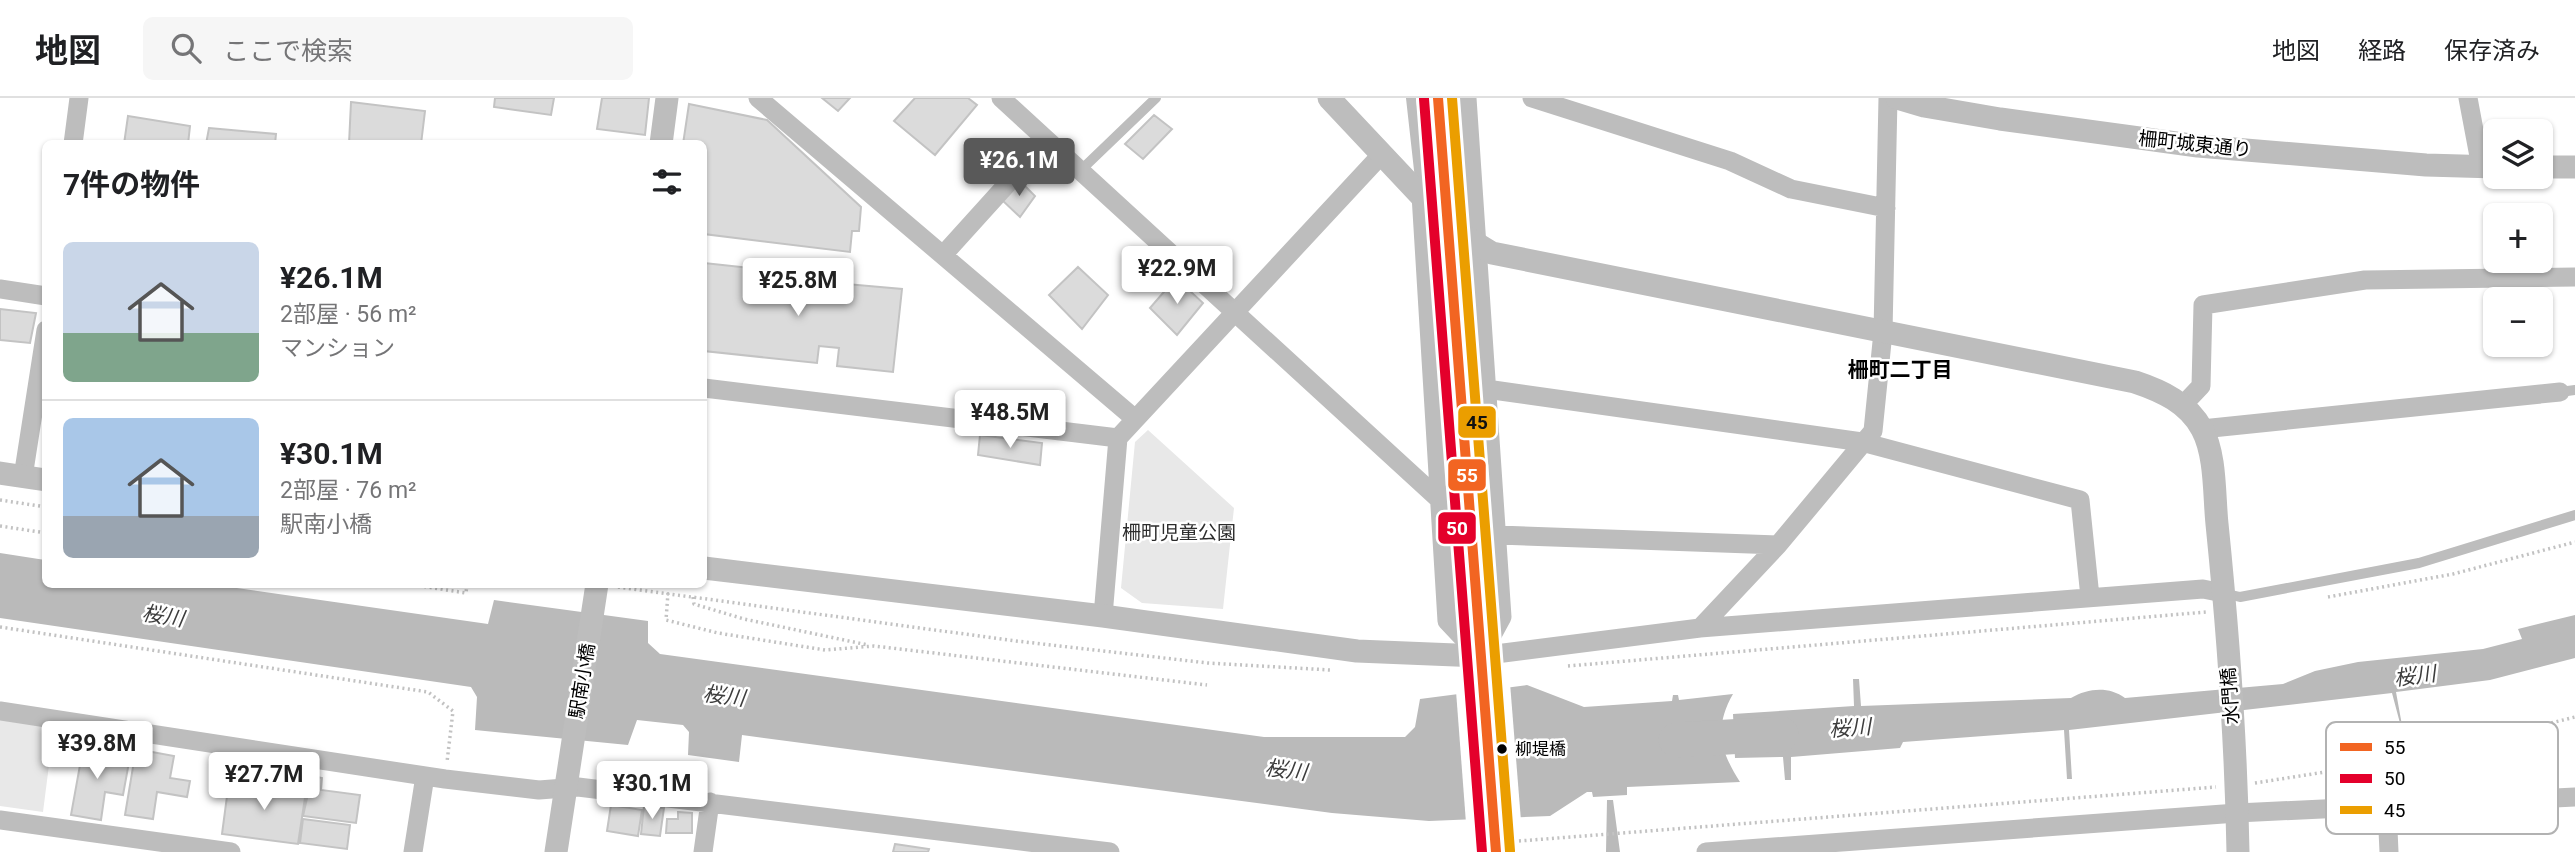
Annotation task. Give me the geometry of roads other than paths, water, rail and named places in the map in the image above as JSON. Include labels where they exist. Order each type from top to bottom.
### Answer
[{"type":"highway","points":[[1438,98],[1485,531],[1482,669],[1496,842]]},
{"type":"street","points":[[74,140],[79,98]]},
{"type":"street","points":[[662,140],[667,98]]},
{"type":"street","points":[[758,98],[1134,418]]},
{"type":"street","points":[[1000,98],[1442,502]]},
{"type":"street","points":[[1329,98],[1456,231],[1492,253],[2135,382],[2161,390],[2183,405],[2202,429],[2567,391]]},
{"type":"street","points":[[1466,98],[1486,389],[1485,531],[1778,545]]},
{"type":"street","points":[[1532,98],[1730,161],[1791,189],[1886,208]]},
{"type":"street","points":[[1700,628],[1778,545],[1872,431],[1884,331],[1888,98]]},
{"type":"street","name":"柵町城東通り","points":[[1897,98],[1978,115],[2198,146],[2483,167]]},
{"type":"street","points":[[2468,98],[2483,150]]},
{"type":"street","points":[[943,255],[1046,140]]},
{"type":"street","points":[[1103,616],[1118,438],[1382,154]]},
{"type":"street","points":[[2553,167],[2575,167]]},
{"type":"street","points":[[1421,195],[1442,502],[1447,621],[1482,669]]},
{"type":"street","points":[[2183,405],[2201,386],[2203,305],[2365,280],[2575,277]]},
{"type":"street","points":[[0,289],[42,295]]},
{"type":"street","points":[[0,473],[34,478],[42,379]]},
{"type":"street","points":[[707,388],[1118,438]]},
{"type":"street","points":[[1486,389],[1862,442],[2080,500],[2090,597]]},
{"type":"street","name":"水門橋","points":[[2202,429],[2211,467],[2223,593],[2236,780],[2238,852]]},
{"type":"street","points":[[707,568],[1103,616],[1482,669],[1700,628],[2203,589],[2223,593]]},
{"type":"street","name":"駅南小橋","points":[[556,852],[569,762],[601,590]]},
{"type":"street","points":[[0,711],[425,776],[540,790],[566,786],[1110,852]]},
{"type":"street","points":[[413,852],[425,776]]},
{"type":"street","points":[[703,852],[710,803]]},
{"type":"street","points":[[1706,852],[2237,813],[2326,810]]},
{"type":"street","points":[[0,820],[231,852]]},
{"type":"street","points":[[2388,834],[2389,852]]},
{"type":"lane","points":[[1080,171],[1156,98]]},
{"type":"lane","points":[[1412,98],[1421,195]]},
{"type":"lane","points":[[2223,593],[2240,597],[2419,563],[2575,515]]},
{"type":"water","points":[[0,553],[42,560],[42,588],[237,588],[488,624],[494,600],[648,621],[648,643],[660,654],[1264,737],[1405,737],[1415,727],[1420,699],[1527,685],[1584,707],[1672,701],[1673,695],[1678,695],[1679,700],[1733,694],[1723,717],[1722,739],[1728,760],[1740,782],[1627,787],[1627,795],[1593,797],[1592,792],[1587,792],[1550,816],[1429,821],[1332,813],[742,735],[739,762],[688,755],[689,732],[683,725],[637,720],[628,745],[475,730],[477,697],[471,687],[0,618]]},
{"type":"water","points":[[2575,615],[2575,658],[2490,680],[2396,692],[2401,722],[2392,693],[2069,730],[2072,779],[2067,779],[2064,730],[1903,742],[1900,748],[1791,757],[1791,780],[1785,780],[1783,757],[1735,758],[1733,714],[1854,706],[1853,679],[1859,679],[1861,706],[2071,698],[2098,690],[2119,694],[2125,698],[2283,684],[2315,671],[2358,662],[2483,649],[2522,639],[2518,629]]},
{"type":"water","points":[[1607,800],[1613,800],[1620,852],[1606,852]]},
{"type":"waterway","name":"桜川","points":[[1676,740],[1781,734]]},
{"type":"place","name":"柳堤橋","points":[[1502,749]]},
{"type":"district","name":"柵町二丁目","points":[[1900,370]]},
{"type":"park label","name":"柵町児童公園","points":[[1179,532]]}]
